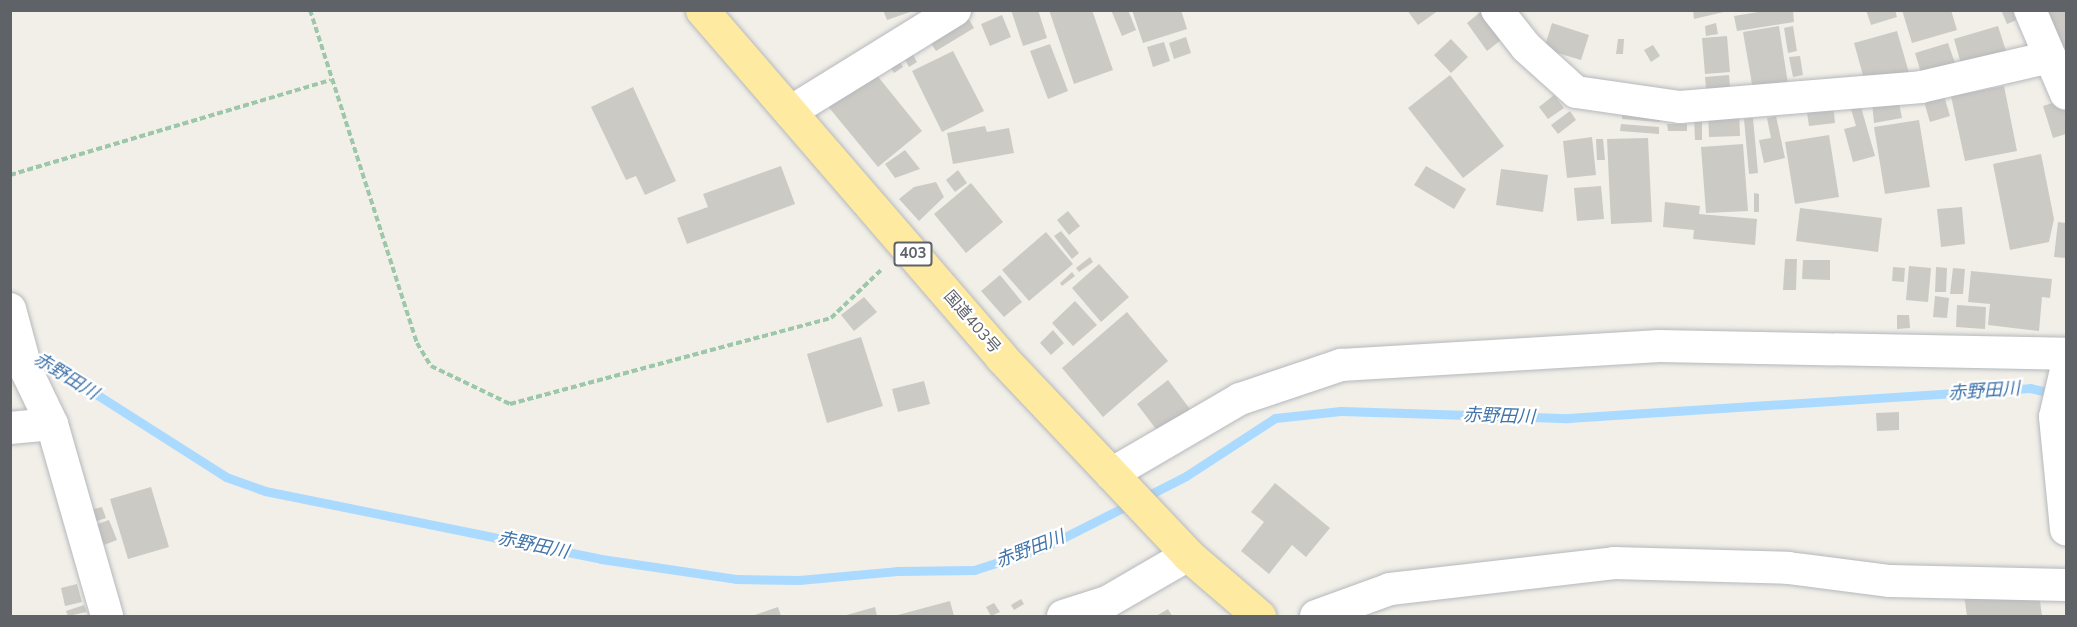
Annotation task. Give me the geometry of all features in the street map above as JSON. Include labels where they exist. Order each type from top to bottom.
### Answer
[{"type":"highway","name":"国道403号","points":[[702,10],[1001,357],[1188,555],[1259,616]]},
{"type":"street","points":[[790,112],[955,10]]},
{"type":"street","points":[[1497,10],[1526,47],[1576,92],[1680,107],[1921,87],[2050,57]]},
{"type":"street","points":[[2030,10],[2067,94]]},
{"type":"street","points":[[10,309],[27,372],[52,424],[106,616]]},
{"type":"street","points":[[1119,483],[1240,399],[1341,365],[1659,346],[2066,368],[2055,417],[2058,476],[2067,529]]},
{"type":"street","points":[[10,428],[52,424]]},
{"type":"street","points":[[1063,616],[1107,602],[1188,555]]},
{"type":"street","points":[[1316,616],[1390,589],[1614,563],[1788,568],[1890,581],[2067,585]]},
{"type":"path","points":[[310,10],[330,80],[417,343],[431,366],[510,404],[831,318],[880,270]]},
{"type":"path","points":[[10,175],[330,80]]},
{"type":"building","points":[[883,10],[913,10],[913,11],[887,20]]},
{"type":"building","points":[[1011,10],[1038,10],[1047,38],[1023,46]]},
{"type":"building","points":[[1049,10],[1092,10],[1113,70],[1074,84]]},
{"type":"building","points":[[1111,10],[1128,10],[1136,30],[1122,36]]},
{"type":"building","points":[[1132,10],[1181,10],[1187,29],[1143,43]]},
{"type":"building","points":[[1407,10],[1439,10],[1418,25]]},
{"type":"building","points":[[1483,10],[1506,36],[1487,51],[1467,23]]},
{"type":"building","points":[[1693,10],[1728,10],[1728,11],[1694,19]]},
{"type":"building","points":[[1770,10],[1793,10],[1794,22],[1737,31],[1734,16]]},
{"type":"building","points":[[1866,10],[1895,10],[1897,17],[1871,25]]},
{"type":"building","points":[[1902,10],[1951,10],[1957,30],[1912,43]]},
{"type":"building","points":[[2001,10],[2027,10],[2029,15],[2007,24]]},
{"type":"building","points":[[2044,10],[2066,10],[2066,48],[2062,50]]},
{"type":"building","points":[[964,11],[974,28],[936,51],[925,34]]},
{"type":"building","points":[[1002,15],[1011,37],[990,46],[981,24]]},
{"type":"building","points":[[1552,23],[1589,35],[1581,60],[1544,49]]},
{"type":"building","points":[[1716,23],[1718,34],[1706,36],[1705,26]]},
{"type":"building","points":[[1779,26],[1788,84],[1753,90],[1743,32]]},
{"type":"building","points":[[1793,26],[1797,51],[1788,53],[1784,28]]},
{"type":"building","points":[[1998,26],[2008,57],[1963,71],[1954,39]]},
{"type":"building","points":[[1897,31],[1909,73],[1866,86],[1854,43]]},
{"type":"building","points":[[1727,36],[1730,72],[1705,74],[1702,38]]},
{"type":"building","points":[[1186,37],[1191,53],[1174,59],[1169,43]]},
{"type":"building","points":[[1451,39],[1468,57],[1451,73],[1434,55]]},
{"type":"building","points":[[1618,39],[1624,39],[1623,54],[1616,54]]},
{"type":"building","points":[[1164,42],[1170,61],[1153,67],[1147,47]]},
{"type":"building","points":[[1948,43],[1956,66],[1922,76],[1915,53]]},
{"type":"building","points":[[1050,44],[1068,91],[1048,99],[1030,51]]},
{"type":"building","points":[[1653,45],[1660,56],[1651,62],[1644,50]]},
{"type":"building","points":[[910,49],[917,62],[909,67],[902,54]]},
{"type":"building","points":[[953,51],[984,111],[942,132],[912,71]]},
{"type":"building","points":[[894,52],[903,67],[894,73],[885,58]]},
{"type":"building","points":[[1800,56],[1803,75],[1793,77],[1789,57]]},
{"type":"building","points":[[871,68],[922,131],[878,167],[826,104]]},
{"type":"building","points":[[1450,75],[1504,146],[1463,178],[1408,108]]},
{"type":"building","points":[[1729,75],[1731,98],[1707,100],[1705,77]]},
{"type":"building","points":[[2004,86],[2017,151],[1965,161],[1951,96]]},
{"type":"building","points":[[633,87],[676,181],[645,195],[636,176],[626,180],[591,107]]},
{"type":"building","points":[[1942,89],[1950,116],[1930,122],[1922,95]]},
{"type":"building","points":[[1554,95],[1564,108],[1548,119],[1539,107]]},
{"type":"building","points":[[1898,98],[1902,118],[1874,123],[1872,102]]},
{"type":"building","points":[[2065,99],[2066,134],[2053,138],[2043,106]]},
{"type":"building","points":[[1833,103],[1835,123],[1809,126],[1806,106]]},
{"type":"building","points":[[1861,107],[1875,156],[1853,162],[1844,129],[1856,126],[1851,109]]},
{"type":"building","points":[[1622,110],[1660,113],[1660,122],[1622,119]]},
{"type":"building","points":[[1739,110],[1740,136],[1709,137],[1708,111]]},
{"type":"building","points":[[1570,111],[1576,120],[1558,134],[1551,125]]},
{"type":"building","points":[[1776,116],[1785,158],[1764,163],[1759,140],[1771,138],[1767,118]]},
{"type":"building","points":[[1694,117],[1702,117],[1702,140],[1695,140]]},
{"type":"building","points":[[1753,118],[1758,173],[1749,174],[1744,119]]},
{"type":"building","points":[[1919,120],[1930,187],[1885,194],[1874,127]]},
{"type":"building","points":[[1621,124],[1659,127],[1659,134],[1620,131]]},
{"type":"building","points":[[1667,124],[1687,124],[1687,131],[1668,131]]},
{"type":"building","points":[[985,126],[987,132],[1009,128],[1014,153],[953,164],[947,133]]},
{"type":"building","points":[[1829,135],[1839,197],[1795,204],[1785,142]]},
{"type":"building","points":[[1592,137],[1596,175],[1567,178],[1563,141]]},
{"type":"building","points":[[1648,138],[1652,222],[1611,224],[1607,139]]},
{"type":"building","points":[[1596,139],[1603,139],[1605,160],[1597,160]]},
{"type":"building","points":[[1743,144],[1748,211],[1706,213],[1701,147]]},
{"type":"building","points":[[905,150],[920,169],[895,178],[885,164]]},
{"type":"building","points":[[2041,154],[2054,219],[2049,242],[2010,250],[1993,164]]},
{"type":"building","points":[[781,166],[795,204],[687,244],[677,218],[708,207],[703,194]]},
{"type":"building","points":[[1426,166],[1466,189],[1454,209],[1414,185]]},
{"type":"building","points":[[1501,169],[1548,175],[1543,212],[1496,205]]},
{"type":"building","points":[[958,170],[967,183],[955,192],[946,180]]},
{"type":"building","points":[[936,182],[944,197],[919,221],[899,199],[914,187]]},
{"type":"building","points":[[971,183],[1003,222],[966,253],[934,214]]},
{"type":"building","points":[[1601,186],[1604,219],[1577,221],[1574,188]]},
{"type":"building","points":[[1754,193],[1759,194],[1759,212],[1754,212]]},
{"type":"building","points":[[1665,202],[1700,206],[1699,214],[1757,219],[1755,245],[1693,239],[1694,230],[1663,227]]},
{"type":"building","points":[[1962,207],[1965,244],[1941,247],[1937,209]]},
{"type":"building","points":[[1800,208],[1882,218],[1878,252],[1796,241]]},
{"type":"building","points":[[1068,211],[1080,226],[1069,235],[1057,220]]},
{"type":"building","points":[[2058,222],[2066,223],[2066,258],[2054,257]]},
{"type":"building","points":[[1061,231],[1079,253],[1072,259],[1054,236]]},
{"type":"building","points":[[1046,232],[1073,264],[1029,301],[1002,270]]},
{"type":"building","points":[[1090,257],[1093,262],[1079,272],[1076,268]]},
{"type":"building","points":[[1785,259],[1797,259],[1796,290],[1783,290]]},
{"type":"building","points":[[1803,260],[1830,260],[1830,280],[1802,279]]},
{"type":"building","points":[[1099,264],[1129,297],[1101,322],[1072,288]]},
{"type":"building","points":[[1909,266],[1931,268],[1928,302],[1906,300]]},
{"type":"building","points":[[1893,267],[1905,268],[1904,282],[1892,281]]},
{"type":"building","points":[[1936,267],[1947,268],[1946,292],[1935,292]]},
{"type":"building","points":[[1953,268],[1965,269],[1963,294],[1950,294]]},
{"type":"building","points":[[1971,271],[2052,279],[2050,298],[2042,297],[2039,331],[1988,325],[1990,304],[1968,302]]},
{"type":"building","points":[[1072,272],[1075,276],[1062,286],[1060,283]]},
{"type":"building","points":[[1000,275],[1022,302],[1004,317],[981,291]]},
{"type":"building","points":[[1935,296],[1949,298],[1947,318],[1933,317]]},
{"type":"building","points":[[864,297],[877,312],[854,331],[841,315]]},
{"type":"building","points":[[1075,301],[1097,325],[1073,346],[1052,323]]},
{"type":"building","points":[[1957,305],[1986,307],[1985,329],[1956,327]]},
{"type":"building","points":[[1127,312],[1168,361],[1103,417],[1062,368]]},
{"type":"building","points":[[1897,315],[1909,315],[1910,328],[1897,329]]},
{"type":"building","points":[[1053,330],[1064,343],[1051,355],[1040,343]]},
{"type":"building","points":[[861,337],[883,406],[827,423],[807,354]]},
{"type":"building","points":[[1168,380],[1193,413],[1162,437],[1137,404]]},
{"type":"building","points":[[924,381],[930,404],[898,412],[892,389]]},
{"type":"building","points":[[1899,412],[1899,430],[1877,431],[1876,413]]},
{"type":"building","points":[[1275,483],[1330,528],[1306,557],[1292,545],[1269,574],[1241,551],[1264,522],[1251,512]]},
{"type":"building","points":[[151,487],[169,547],[128,559],[110,499]]},
{"type":"building","points":[[102,507],[106,518],[94,522],[90,510]]},
{"type":"building","points":[[109,520],[117,540],[104,545],[95,525]]},
{"type":"building","points":[[77,584],[82,602],[65,606],[61,588]]},
{"type":"building","points":[[2039,593],[2042,616],[1967,616],[1964,595]]},
{"type":"building","points":[[1021,599],[1024,604],[1014,610],[1011,605]]},
{"type":"building","points":[[950,601],[954,616],[894,616]]},
{"type":"building","points":[[994,603],[1000,612],[991,616],[986,607]]},
{"type":"building","points":[[84,605],[87,612],[68,616],[66,611]]},
{"type":"building","points":[[778,607],[781,616],[752,616]]},
{"type":"building","points":[[875,607],[877,616],[843,616]]},
{"type":"building","points":[[1168,609],[1172,616],[1156,616]]},
{"type":"waterway","name":"赤野田川","points":[[30,352],[226,477],[265,491],[601,559],[736,579],[799,580],[897,571],[974,570],[1045,547],[1130,504]]},
{"type":"waterway","name":"赤野田川","points":[[1143,498],[1186,476],[1275,418],[1341,411],[1568,418],[2030,388],[2055,394]]}]
